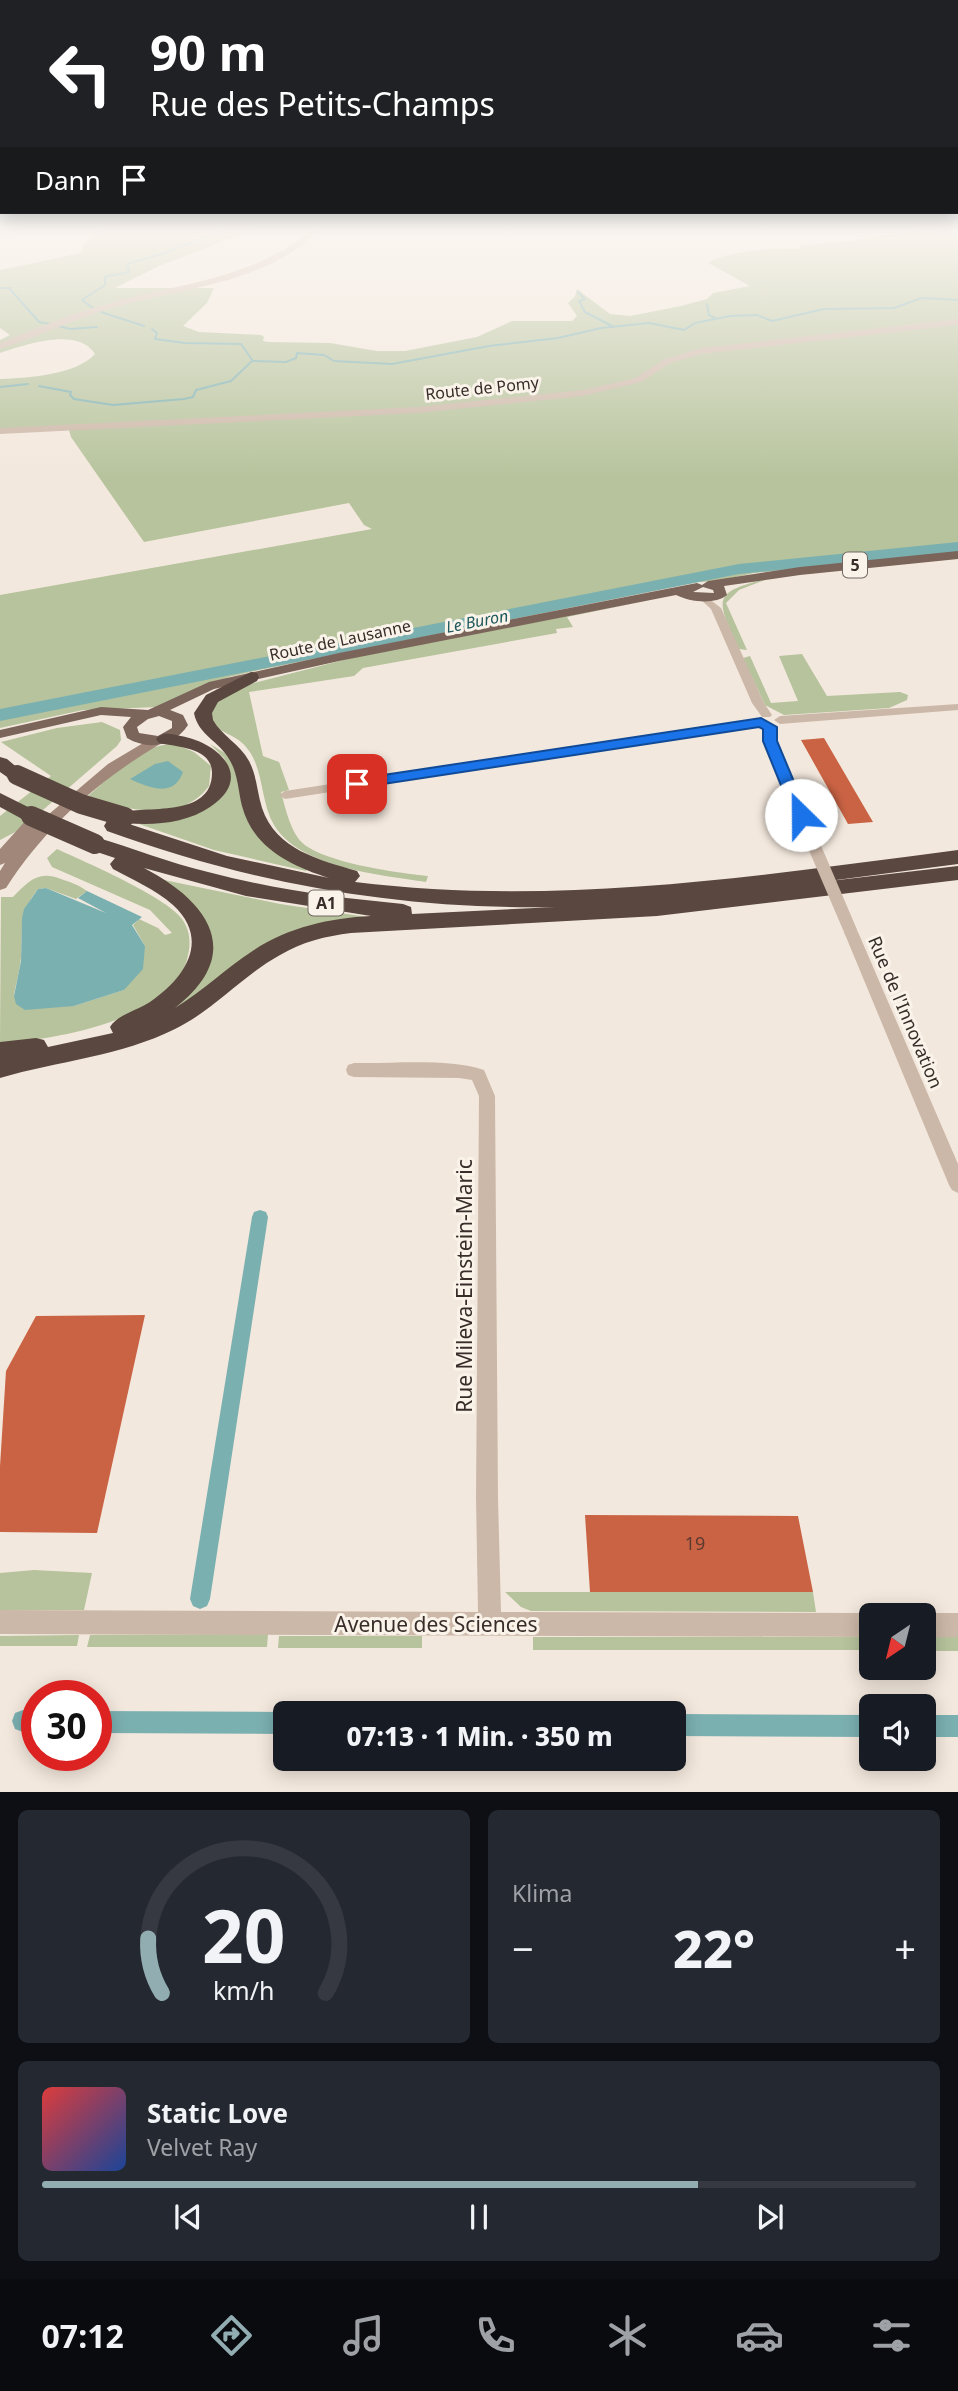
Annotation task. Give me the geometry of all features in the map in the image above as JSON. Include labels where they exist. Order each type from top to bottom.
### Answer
[{"type":"highway","points":[[251,677],[215,697],[203,713],[207,726],[234,752],[242,767],[262,828],[276,846],[296,859],[323,869],[376,881],[533,900]]},
{"type":"highway","points":[[179,721],[234,752]]},
{"type":"highway","points":[[119,821],[174,815],[204,802],[219,787],[222,771],[215,757],[191,743],[160,740]]},
{"type":"highway","name":"A1","points":[[0,763],[53,797],[119,821],[205,858],[316,883],[423,896],[533,900],[667,892],[958,857]]},
{"type":"highway","points":[[0,799],[92,846],[162,887],[186,905],[200,926],[202,939],[199,963],[192,976],[174,997],[131,1024],[80,1039],[23,1050],[0,1051]]},
{"type":"highway","name":"A1","points":[[92,846],[220,883],[317,902],[443,914],[565,915],[691,906],[958,873]]},
{"type":"highway","points":[[0,1068],[115,1042],[156,1028],[201,1004],[269,951],[311,933],[351,925],[565,915]]},
{"type":"main road","name":"Route de Lausanne","points":[[0,734],[106,711],[152,713],[199,690],[251,677],[661,594],[702,591],[759,577],[958,555]]},
{"type":"main road","name":"Route de Lausanne","points":[[719,599],[732,587],[759,577]]},
{"type":"main road","points":[[702,591],[719,588],[719,599]]},
{"type":"main road","name":"Route de Lausanne","points":[[83,716],[114,720],[143,741],[160,740],[177,732],[179,721],[197,699],[232,682]]},
{"type":"main road","points":[[0,859],[47,810],[120,748],[131,732],[134,721],[152,713],[169,713],[179,721]]},
{"type":"main road","points":[[0,884],[25,848],[60,814],[126,758],[160,740]]},
{"type":"street","points":[[0,346],[89,312]]},
{"type":"street","name":"Route de Pomy","points":[[0,431],[221,422],[472,406],[573,394],[615,386],[650,375],[675,358],[701,351],[958,322]]},
{"type":"street","name":"Rue de l'Innovation","points":[[719,599],[758,703],[769,721],[770,741],[958,1185]]},
{"type":"street","points":[[285,795],[769,721],[958,707]]},
{"type":"street","name":"Rue Mileva-Einstein-Maric","points":[[354,1070],[459,1071],[478,1075],[487,1096],[487,1498],[490,1624]]},
{"type":"street","name":"Avenue des Sciences","points":[[0,1622],[859,1625]]},
{"type":"street","points":[[936,1625],[958,1625]]},
{"type":"green space","points":[[0,312],[198,312],[183,326],[199,332],[261,335],[264,337],[263,341],[268,342],[330,343],[377,351],[405,351],[477,337],[512,321],[572,321],[577,316],[574,312],[607,312],[630,316],[652,312],[958,312],[958,555],[754,573],[698,582],[259,670],[229,677],[158,707],[83,710],[0,728],[0,595],[372,529],[364,525],[349,503],[144,542],[71,437],[69,430],[0,431],[0,379],[64,371],[87,361],[95,354],[87,346],[64,339],[36,342],[0,353],[0,340],[10,335],[0,328]]},
{"type":"green space","points":[[767,579],[739,590],[726,603],[747,650],[739,649],[726,620],[723,601],[727,594],[735,589]]},
{"type":"green space","points":[[650,600],[567,617],[573,627],[556,629],[557,633],[363,668],[354,676],[249,692],[263,756],[279,762],[289,790],[281,792],[298,838],[321,854],[358,865],[428,876],[426,882],[343,867],[302,851],[286,840],[269,815],[258,770],[249,750],[238,740],[213,726],[210,705],[246,685],[355,657]]},
{"type":"green space","points":[[802,654],[827,696],[900,692],[908,695],[907,700],[889,708],[784,715],[765,705],[743,658],[750,656],[771,703],[798,701],[779,656]]},
{"type":"green space","points":[[102,722],[120,730],[121,740],[117,746],[21,829],[0,840],[0,816],[51,776],[1,742],[57,728]]},
{"type":"green space","points":[[175,744],[194,752],[211,766],[209,786],[197,798],[183,806],[152,811],[119,806],[88,796],[139,754],[163,745]]},
{"type":"green space","points":[[210,744],[225,753],[234,765],[249,820],[308,868],[306,871],[214,850],[139,824],[180,818],[229,771],[224,758]]},
{"type":"green space","points":[[57,849],[124,880],[173,910],[187,928],[190,941],[188,955],[179,977],[161,996],[137,1011],[80,1031],[0,1043],[1,897],[13,897],[29,882],[46,876],[87,891],[76,899],[46,888],[38,889],[24,914],[14,995],[74,1006],[124,990],[145,946],[133,925],[139,919],[158,928],[165,935],[172,933],[150,910],[52,867],[47,858]]},
{"type":"green space","points":[[164,880],[280,904],[367,917],[339,923],[210,993],[132,1028],[207,953],[162,882]]},
{"type":"green space","points":[[34,1570],[92,1573],[84,1610],[0,1610],[0,1573]]},
{"type":"green space","points":[[505,1592],[813,1592],[816,1612],[531,1611],[521,1607]]},
{"type":"green space","points":[[268,1634],[267,1647],[87,1647],[90,1635]]},
{"type":"green space","points":[[79,1635],[77,1646],[0,1646],[0,1636]]},
{"type":"green space","points":[[279,1636],[422,1636],[422,1648],[278,1648]]},
{"type":"green space","points":[[533,1637],[859,1637],[859,1650],[533,1650]]},
{"type":"green space","points":[[936,1637],[958,1637],[958,1651],[936,1651]]},
{"type":"water","points":[[168,761],[183,772],[174,785],[160,789],[130,779],[155,764]]},
{"type":"water","points":[[46,888],[106,913],[78,898],[87,891],[142,917],[132,925],[145,946],[143,969],[124,990],[74,1006],[25,1010],[16,1004],[14,996],[21,961],[24,909],[38,889]]},
{"type":"building","points":[[824,738],[873,822],[848,824],[801,740]]},
{"type":"building","points":[[145,1315],[97,1533],[0,1532],[0,1466],[6,1371],[36,1316]]},
{"type":"building","points":[[585,1515],[798,1516],[813,1592],[590,1592]]},
{"type":"waterway","points":[[30,312],[39,322],[50,324]]},
{"type":"waterway","points":[[101,312],[144,326]]},
{"type":"waterway","points":[[585,312],[612,326]]},
{"type":"waterway","points":[[708,312],[715,318]]},
{"type":"waterway","points":[[152,329],[157,333],[155,339],[185,343],[241,344],[253,361],[286,362],[296,358],[297,353],[324,355],[334,361],[392,364],[489,346],[558,338],[601,328],[649,323],[684,330],[695,323],[730,316],[757,315],[772,321],[813,312]]},
{"type":"waterway","points":[[58,326],[70,329],[97,327]]},
{"type":"waterway","points":[[39,386],[71,392],[70,395],[74,399],[113,405],[184,399],[193,397],[196,390],[231,381],[252,361]]},
{"type":"waterway","points":[[0,387],[28,384]]},
{"type":"waterway","name":"Le Buron","points":[[0,715],[739,569],[958,547]]},
{"type":"waterway","points":[[200,1599],[260,1217]]},
{"type":"waterway","points":[[112,1722],[273,1723]]},
{"type":"waterway","points":[[686,1725],[859,1726]]},
{"type":"waterway","points":[[936,1726],[958,1726]]},
{"type":"route","points":[[357,784],[761,722],[770,727],[770,741],[801,815]]}]
